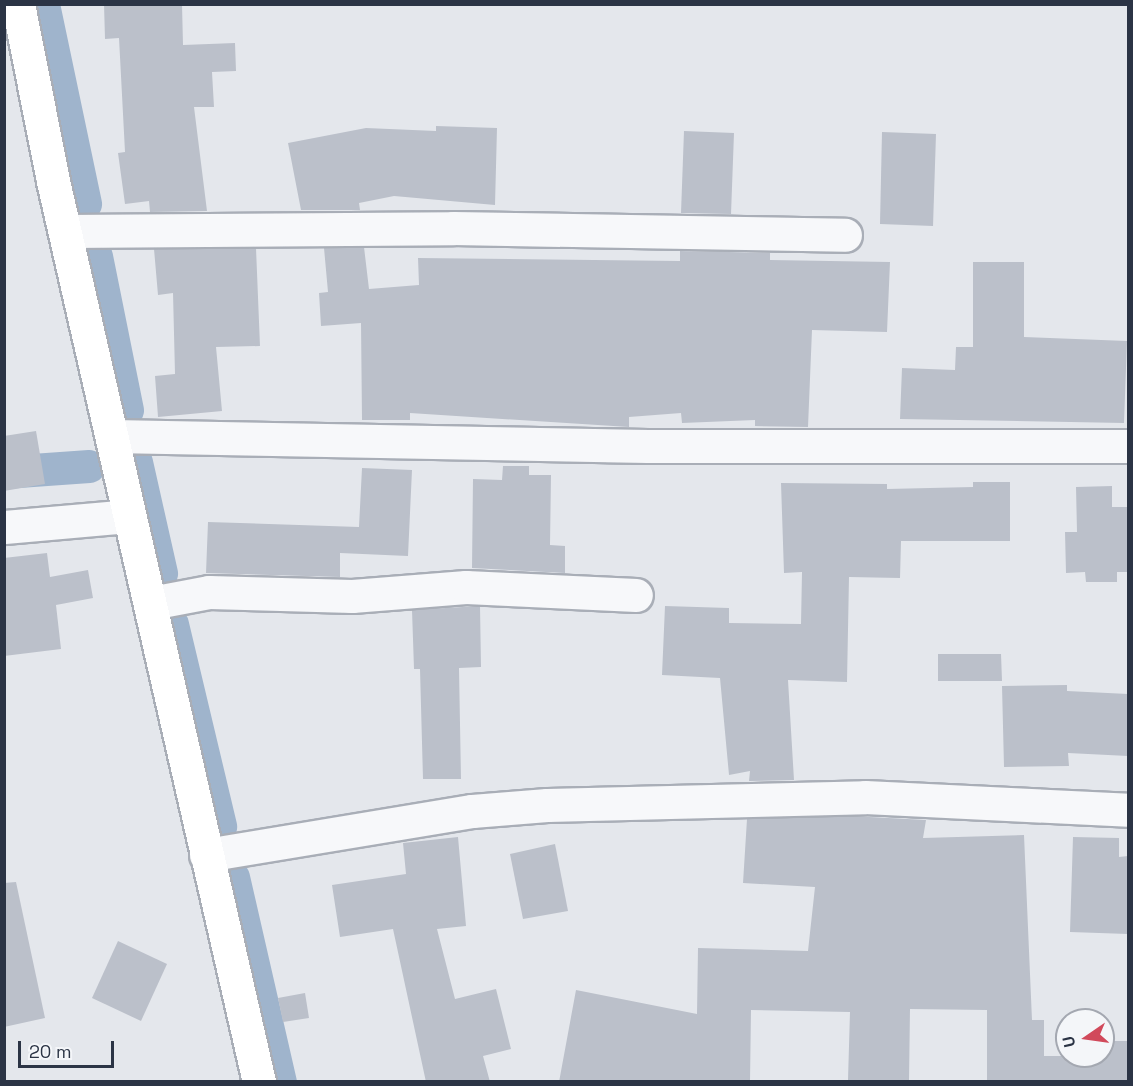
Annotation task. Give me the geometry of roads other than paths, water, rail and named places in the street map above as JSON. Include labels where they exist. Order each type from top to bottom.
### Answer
[{"type":"main road","points":[[18,4],[129,516],[151,603],[206,855],[234,958],[259,1082]]},
{"type":"street","points":[[66,231],[453,228],[845,235]]},
{"type":"street","points":[[112,436],[648,447],[1128,446]]},
{"type":"street","points":[[4,527],[129,516]]},
{"type":"street","points":[[151,603],[209,592],[352,596],[466,587],[636,595]]},
{"type":"street","points":[[206,855],[472,811],[547,805],[866,797],[1128,810]]},
{"type":"waterway","points":[[43,4],[85,204]]},
{"type":"waterway","points":[[96,256],[127,410]]},
{"type":"waterway","points":[[136,462],[161,573]]},
{"type":"waterway","points":[[4,472],[89,466]]},
{"type":"waterway","points":[[172,624],[220,826]]},
{"type":"waterway","points":[[233,877],[280,1082]]}]
